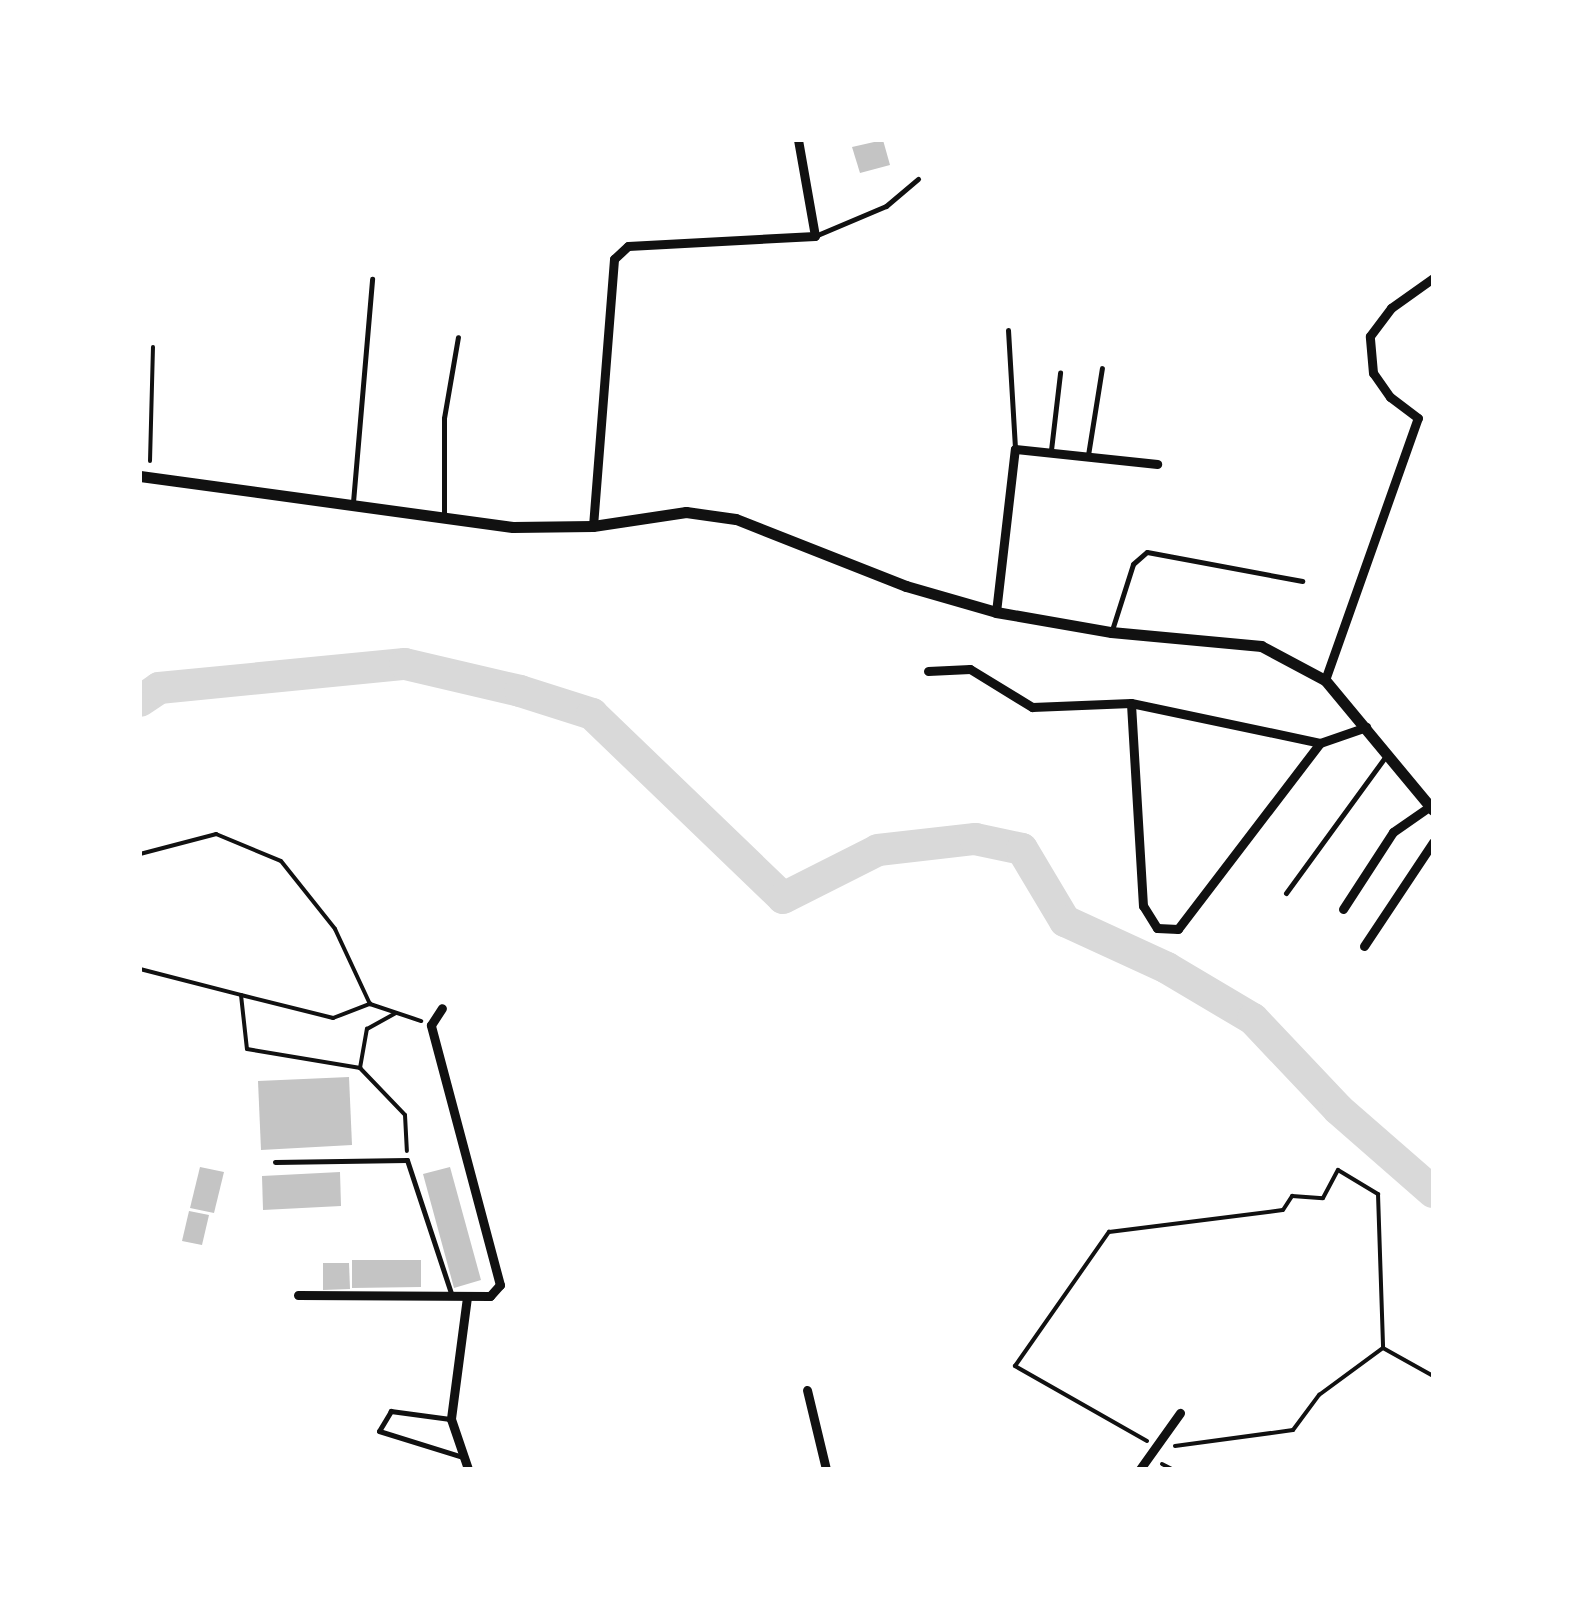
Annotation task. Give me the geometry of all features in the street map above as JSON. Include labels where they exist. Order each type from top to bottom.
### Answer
[{"type":"street","points":[[593,526],[614,259],[628,246],[815,236],[798,140]]},
{"type":"street","points":[[1433,278],[1391,308],[1370,336],[1373,372],[1390,397],[1418,418],[1433,417]]},
{"type":"street","points":[[1325,680],[1418,418]]},
{"type":"street","points":[[996,612],[1015,449],[1157,464]]},
{"type":"street","points":[[144,477],[514,527],[593,526],[686,512],[736,520],[906,586],[996,612],[1111,632],[1260,646],[1325,680],[1431,808],[1394,832],[1343,909]]},
{"type":"street","points":[[928,671],[970,669],[1032,708],[1131,703],[1320,743],[1366,727]]},
{"type":"street","points":[[1131,703],[1143,906],[1157,928],[1178,929],[1320,743]]},
{"type":"street","points":[[1364,946],[1433,842]]},
{"type":"street","points":[[298,1295],[490,1296],[500,1285],[431,1025],[442,1008]]},
{"type":"street","points":[[467,1297],[451,1419],[468,1469]]},
{"type":"street","points":[[807,1390],[826,1469]]},
{"type":"street","points":[[1140,1469],[1180,1414]]},
{"type":"lane","points":[[815,236],[886,206],[918,180]]},
{"type":"lane","points":[[353,505],[372,280]]},
{"type":"lane","points":[[1008,330],[1015,449]]},
{"type":"lane","points":[[444,518],[444,418],[458,338]]},
{"type":"lane","points":[[1088,455],[1102,368]]},
{"type":"lane","points":[[1051,450],[1060,373]]},
{"type":"lane","points":[[1111,632],[1133,564],[1147,552],[1302,581]]},
{"type":"lane","points":[[1286,894],[1385,757]]},
{"type":"lane","points":[[275,1162],[408,1160],[452,1296]]},
{"type":"lane","points":[[451,1419],[392,1411],[379,1431],[466,1457]]},
{"type":"path","points":[[144,477],[157,390],[153,347]]},
{"type":"path","points":[[140,854],[216,834],[282,861],[334,929],[370,1004]]},
{"type":"path","points":[[140,969],[333,1018],[370,1004],[431,1025]]},
{"type":"path","points":[[240,995],[246,1048],[360,1068],[405,1115],[408,1160]]},
{"type":"path","points":[[360,1068],[367,1029],[396,1012]]},
{"type":"path","points":[[1338,1170],[1378,1194],[1383,1348],[1319,1395],[1293,1430],[1257,1431],[1194,1447],[1155,1446],[1015,1366],[1110,1232],[1283,1210],[1292,1196],[1323,1198],[1338,1170]]},
{"type":"path","points":[[1383,1348],[1433,1376]]},
{"type":"building","points":[[883,140],[890,165],[860,173],[852,147]]},
{"type":"building","points":[[349,1077],[352,1145],[261,1150],[258,1081]]},
{"type":"building","points":[[200,1167],[224,1172],[214,1213],[190,1208]]},
{"type":"building","points":[[450,1167],[481,1280],[454,1288],[423,1174]]},
{"type":"building","points":[[340,1172],[341,1206],[263,1210],[262,1176]]},
{"type":"building","points":[[189,1211],[209,1215],[202,1245],[182,1241]]},
{"type":"building","points":[[352,1260],[421,1260],[421,1287],[352,1288]]},
{"type":"building","points":[[323,1263],[349,1263],[350,1289],[323,1290]]},
{"type":"waterway","points":[[140,701],[159,688],[405,664],[520,691],[592,714],[783,898],[878,850],[975,839],[1022,849],[1065,921],[1167,968],[1253,1019],[1338,1109],[1433,1192]]}]
